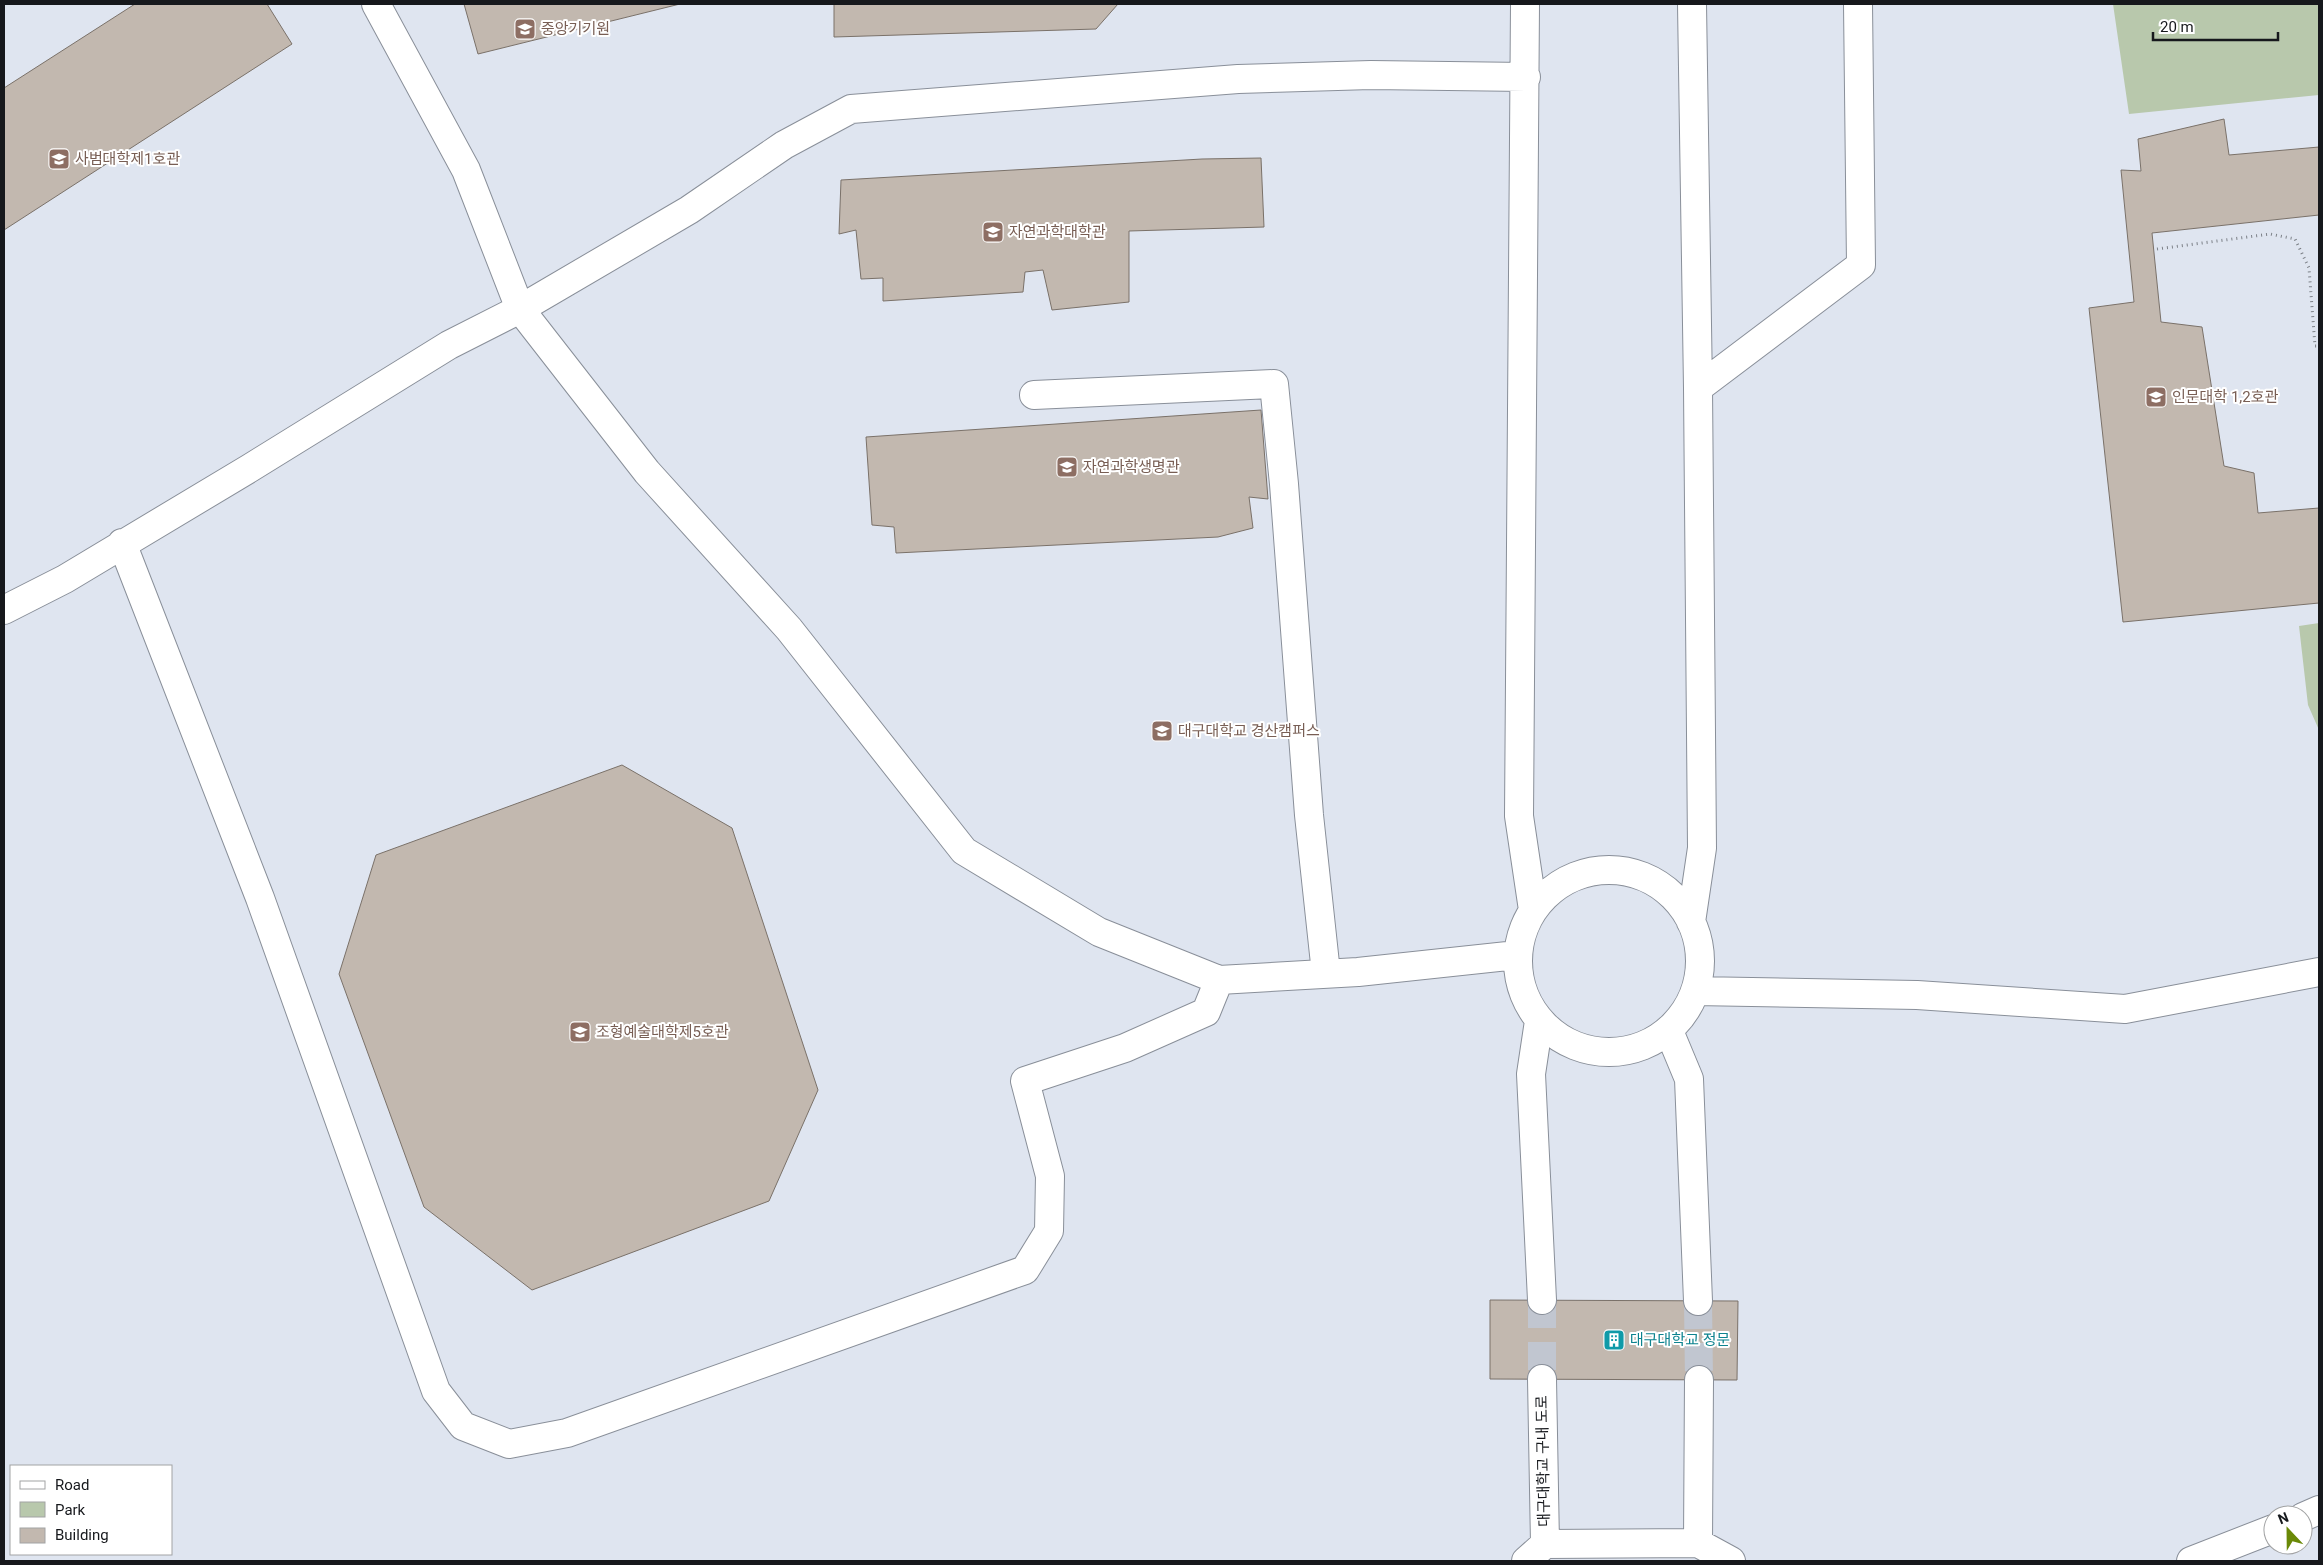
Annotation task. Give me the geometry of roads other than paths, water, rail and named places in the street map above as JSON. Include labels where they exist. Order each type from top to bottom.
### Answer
[{"type":"street","points":[[376,4],[466,170],[520,309],[647,472],[789,629],[964,852],[1099,932],[1219,980],[1358,972],[1517,955]]},
{"type":"street","points":[[1525,4],[1520,816],[1533,910]]},
{"type":"street","points":[[1691,922],[1702,848],[1692,4]]},
{"type":"street","points":[[1698,388],[1861,265],[1858,4]]},
{"type":"street","points":[[4,610],[65,579],[449,345],[520,309],[689,210],[784,145],[851,108],[1238,79],[1371,75],[1526,77]]},
{"type":"street","points":[[1034,395],[1274,384],[1284,484],[1309,815],[1326,973]]},
{"type":"street","points":[[122,544],[260,898],[436,1392],[463,1426],[509,1444],[567,1433],[1026,1270],[1049,1231],[1050,1176],[1025,1081],[1125,1048],[1206,1012],[1219,980]]},
{"type":"street","points":[[1616,870],[1639,875],[1660,886],[1678,902],[1691,922],[1698,944],[1700,968],[1696,991],[1684,1012],[1669,1031],[1648,1043],[1626,1051],[1602,1052],[1578,1048],[1557,1037],[1539,1021],[1526,1001],[1519,979],[1517,955],[1522,931],[1533,910],[1549,892],[1569,879],[1591,871],[1616,870]]},
{"type":"street","points":[[1696,991],[1917,995],[2125,1009],[2319,972]]},
{"type":"street","points":[[1539,1021],[1531,1074],[1542,1300]]},
{"type":"street","points":[[1669,1031],[1689,1079],[1698,1301]]},
{"type":"street","name":"대구대학교 구내 도로","points":[[1536,1552],[1542,1379]]},
{"type":"street","points":[[1698,1543],[1699,1380]]},
{"type":"street","points":[[2191,1561],[2263,1533]]},
{"type":"street","points":[[1536,1552],[1698,1543],[1731,1561]]},
{"type":"tunnel","points":[[1542,1300],[1542,1379]]},
{"type":"tunnel","points":[[1698,1301],[1699,1380]]},
{"type":"place","name":"중앙기기원","points":[[525,29]]},
{"type":"place","name":"사범대학제1호관","points":[[59,159]]},
{"type":"place","name":"자연과학대학관","points":[[993,232]]},
{"type":"place","name":"인문대학 1,2호관","points":[[2156,397]]},
{"type":"place","name":"자연과학생명관","points":[[1067,467]]},
{"type":"place","name":"대구대학교 경산캠퍼스","points":[[1162,731]]},
{"type":"place","name":"조형예술대학제5호관","points":[[580,1032]]},
{"type":"place","name":"대구대학교 정문","points":[[1614,1340]]}]
